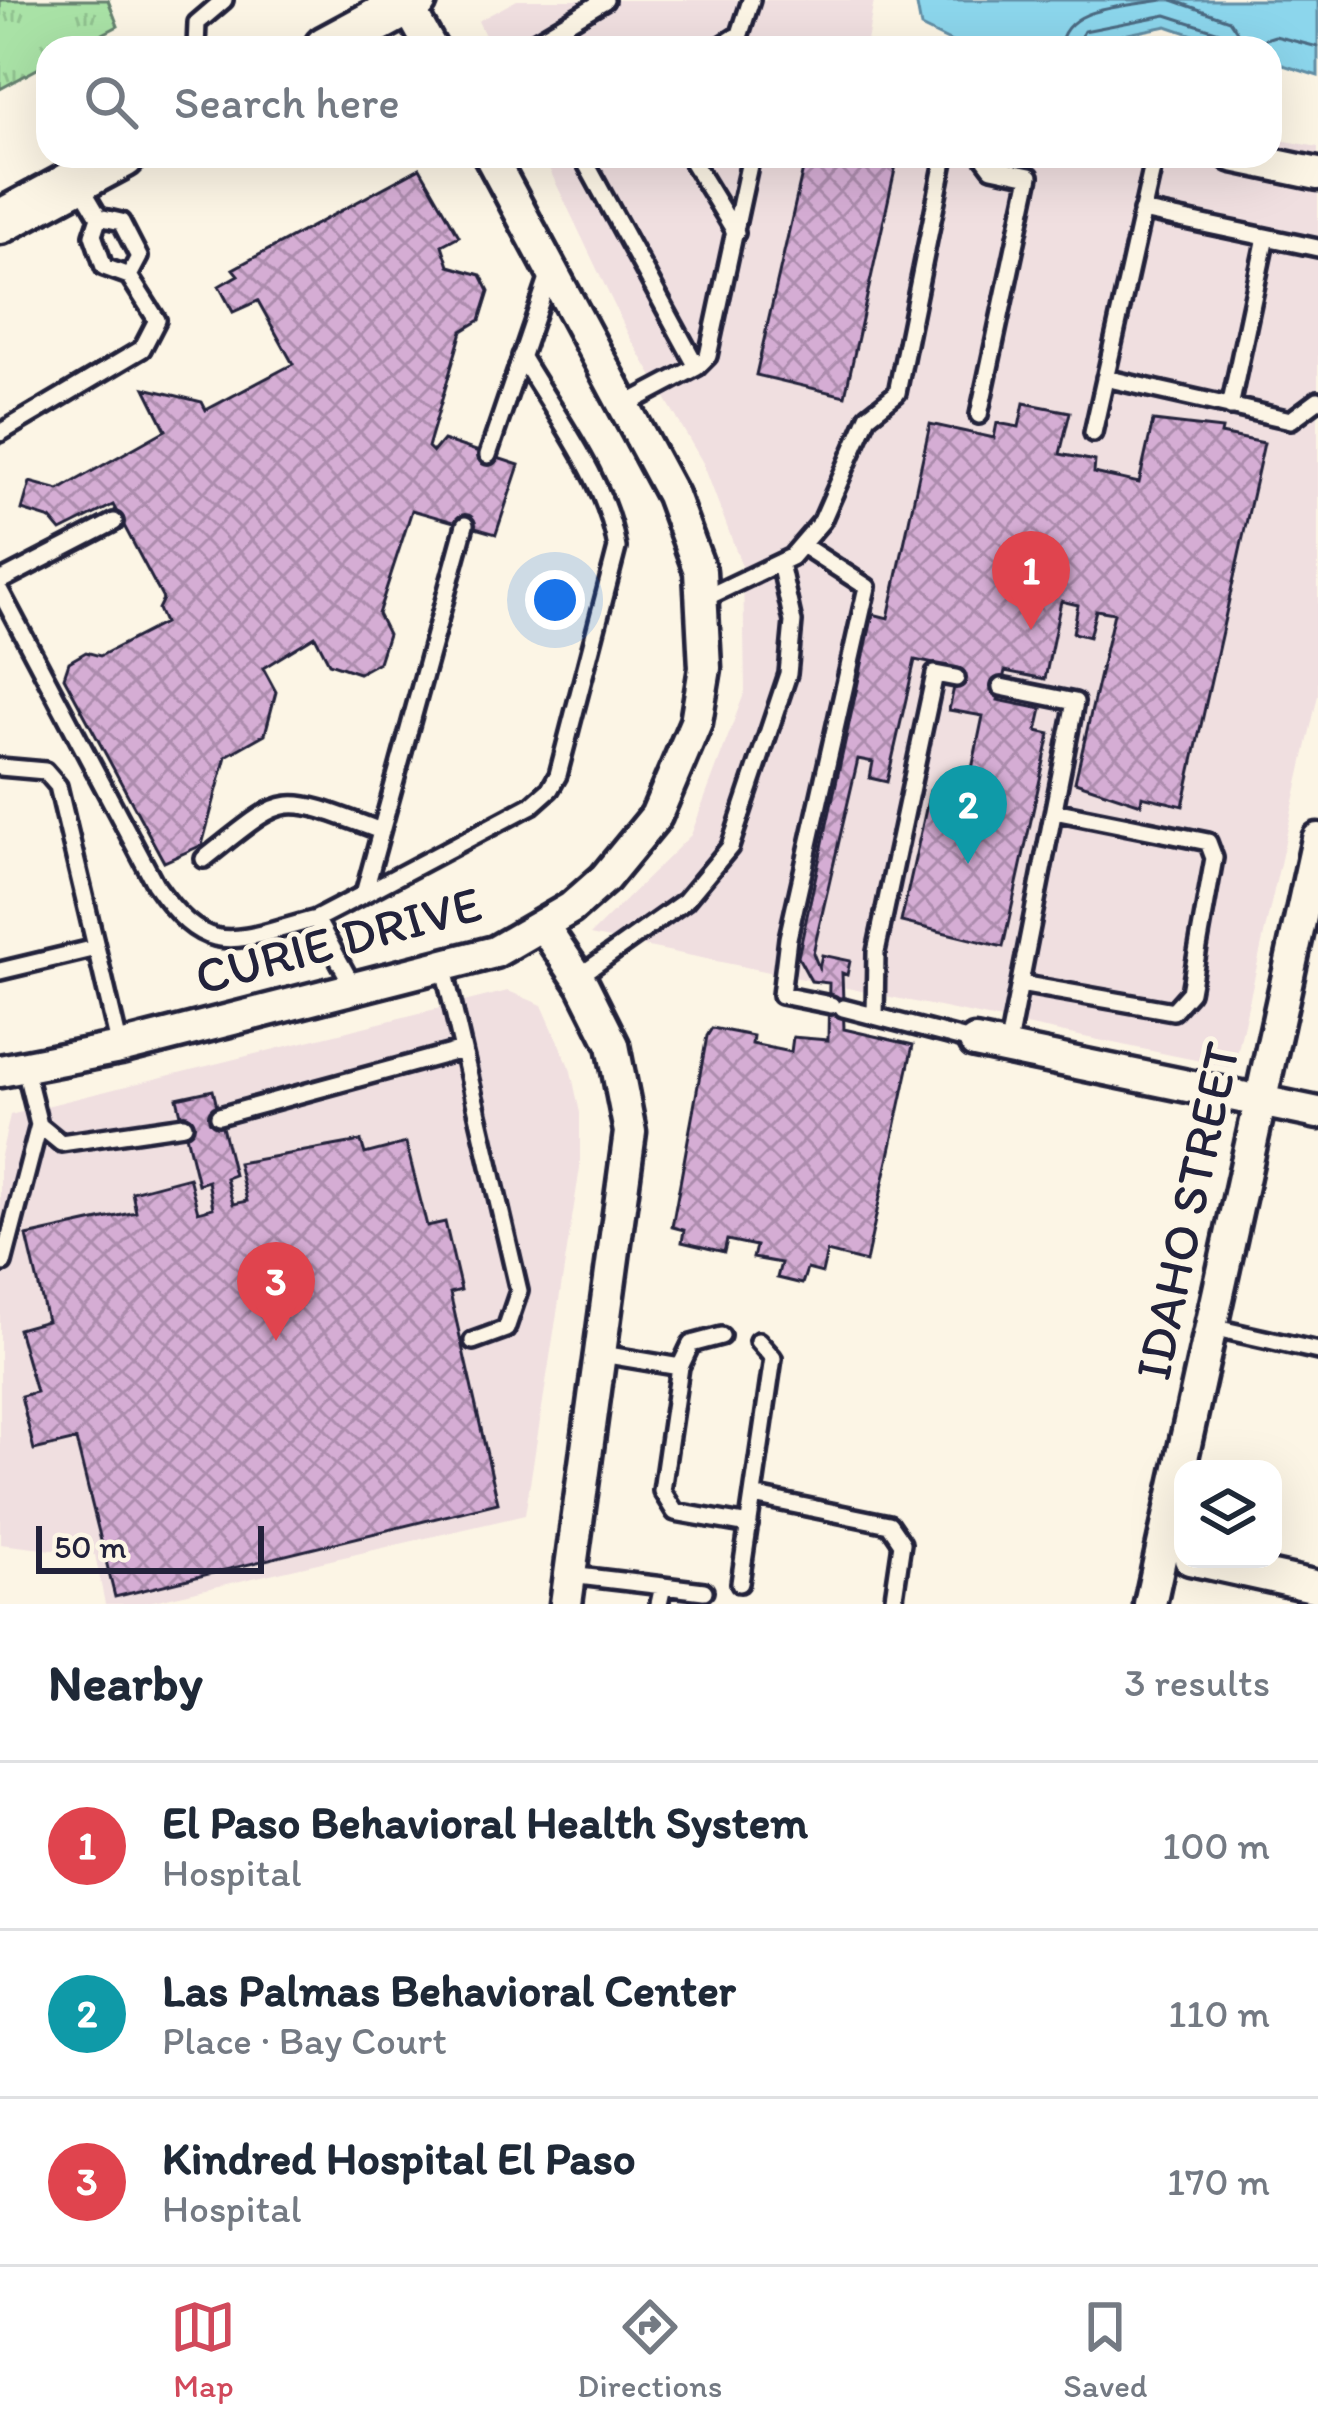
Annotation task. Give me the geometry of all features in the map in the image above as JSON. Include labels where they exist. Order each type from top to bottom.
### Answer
[{"type":"main road","points":[[348,36],[411,2]]},
{"type":"main road","points":[[0,222],[100,168]]},
{"type":"street","points":[[411,2],[426,36]]},
{"type":"street","points":[[1282,166],[1318,174]]},
{"type":"street","name":"CURIE DRIVE","points":[[12,1068],[120,1048],[495,952],[544,927],[605,878],[635,845],[681,766],[705,668],[703,599],[686,524],[497,168]]},
{"type":"street","name":"IDAHO STREET","points":[[1192,1460],[1211,1328],[1314,881],[1318,839]]},
{"type":"street","points":[[544,927],[578,977],[613,1045],[630,1132],[568,1590]]},
{"type":"street","points":[[975,1042],[1318,1113]]},
{"type":"street","name":"IDAHO STREET","points":[[1150,1604],[1174,1563]]},
{"type":"street","points":[[1232,1568],[1318,1587]]},
{"type":"lane","points":[[196,36],[197,23],[224,0]]},
{"type":"lane","points":[[544,36],[605,0]]},
{"type":"lane","points":[[737,36],[751,0]]},
{"type":"lane","points":[[589,168],[697,367]]},
{"type":"lane","points":[[696,168],[736,233]]},
{"type":"lane","points":[[625,405],[697,367],[708,356],[749,168]]},
{"type":"lane","points":[[703,599],[780,562],[802,545],[822,521],[843,478],[854,437],[868,416],[897,393],[943,168]]},
{"type":"lane","points":[[979,415],[1030,176],[992,168]]},
{"type":"lane","points":[[1093,433],[1152,168]]},
{"type":"lane","points":[[0,434],[142,349],[157,320],[129,276],[104,267],[93,236],[99,217],[78,180]]},
{"type":"lane","points":[[1142,211],[1318,248]]},
{"type":"lane","points":[[99,217],[121,221],[139,257],[129,276]]},
{"type":"lane","points":[[1231,407],[1266,238]]},
{"type":"lane","points":[[488,455],[552,268]]},
{"type":"lane","points":[[0,591],[154,884],[182,923],[207,937],[233,940],[316,919],[532,805],[558,776],[617,548],[613,520],[589,472],[521,356]]},
{"type":"lane","points":[[1105,378],[1291,420],[1318,400]]},
{"type":"lane","points":[[0,581],[114,522]]},
{"type":"lane","points":[[364,893],[465,525]]},
{"type":"lane","points":[[802,545],[867,587],[788,938],[781,995],[975,1042]]},
{"type":"lane","points":[[578,977],[685,901],[730,847],[788,674],[794,622],[780,562]]},
{"type":"lane","points":[[875,1016],[876,952],[935,674],[956,678]]},
{"type":"lane","points":[[1001,688],[1076,702],[1007,1049]]},
{"type":"lane","points":[[0,767],[45,771],[58,786],[120,1048]]},
{"type":"lane","points":[[204,859],[266,810],[296,800],[378,830]]},
{"type":"lane","points":[[1020,984],[1172,1012],[1190,992],[1214,858],[1208,842],[1054,811]]},
{"type":"lane","points":[[316,919],[353,986]]},
{"type":"lane","points":[[0,971],[96,948]]},
{"type":"lane","points":[[443,964],[519,1291],[506,1329],[473,1341]]},
{"type":"lane","points":[[219,1116],[462,1051]]},
{"type":"lane","points":[[12,1068],[39,1125],[61,1143],[184,1125]]},
{"type":"lane","points":[[3,1263],[39,1125]]},
{"type":"lane","points":[[1211,1328],[1318,1352]]},
{"type":"lane","points":[[721,1336],[691,1344],[680,1367],[662,1491],[675,1511],[749,1525]]},
{"type":"lane","points":[[740,1583],[773,1358],[758,1341]]},
{"type":"lane","points":[[602,1354],[680,1367]]},
{"type":"lane","points":[[753,1496],[889,1524],[902,1543],[893,1604]]},
{"type":"lane","points":[[568,1590],[663,1586],[704,1591]]},
{"type":"lane","points":[[659,1604],[663,1586]]},
{"type":"shaded area","points":[[517,0],[874,0],[868,36],[485,36],[478,21]]},
{"type":"shaded area","points":[[1282,140],[1318,147],[1318,695],[1234,1068],[590,935],[691,835],[745,691],[743,569],[703,463],[628,334],[549,168],[1282,168]]},
{"type":"shaded area","points":[[508,991],[542,1005],[571,1071],[580,1113],[580,1168],[525,1515],[141,1604],[105,1604],[95,1555],[0,1544],[0,1160],[10,1115]]},
{"type":"green space","points":[[0,0],[108,0],[118,26],[99,36],[36,36],[36,70],[0,89]]},
{"type":"water","points":[[916,0],[1318,0],[1318,76],[1282,65],[1282,36],[1196,36],[1167,26],[1118,36],[939,36],[921,27]]},
{"type":"building","points":[[420,168],[459,236],[442,245],[449,266],[481,275],[489,291],[480,320],[462,331],[428,447],[433,452],[443,440],[519,465],[496,534],[412,510],[378,614],[388,634],[379,662],[359,673],[329,663],[315,636],[263,668],[276,692],[265,734],[226,756],[202,845],[164,862],[64,677],[69,662],[86,652],[100,656],[164,623],[158,609],[163,599],[113,505],[61,531],[51,519],[22,510],[30,482],[59,490],[166,430],[145,388],[202,402],[206,410],[293,364],[258,301],[233,312],[219,286],[238,275],[233,269]]},
{"type":"building","points":[[803,168],[895,168],[845,396],[756,375]]},
{"type":"building","points":[[1024,403],[1070,412],[1060,454],[1095,461],[1094,473],[1139,483],[1153,421],[1222,429],[1221,434],[1264,443],[1183,806],[1142,796],[1141,804],[1075,782],[1114,613],[1096,610],[1089,637],[1073,633],[1078,605],[1061,601],[1045,679],[1005,671],[998,700],[1042,709],[1037,731],[1050,734],[1003,947],[901,922],[930,791],[966,798],[983,716],[949,710],[958,669],[915,660],[887,782],[870,778],[873,762],[858,759],[813,953],[819,968],[822,955],[850,961],[847,975],[842,973],[844,1029],[913,1045],[866,1262],[827,1252],[822,1273],[807,1269],[802,1284],[777,1278],[781,1263],[753,1258],[756,1246],[727,1240],[724,1252],[682,1242],[684,1230],[672,1227],[707,1036],[712,1028],[753,1036],[752,1044],[791,1052],[793,1037],[828,1040],[829,983],[811,981],[798,957],[873,614],[888,618],[930,424],[994,438],[997,423],[1019,427]]},
{"type":"building","points":[[213,1090],[234,1175],[226,1178],[233,1204],[247,1201],[238,1163],[361,1141],[365,1154],[406,1143],[427,1226],[445,1222],[461,1290],[450,1293],[498,1503],[115,1597],[76,1440],[34,1450],[21,1396],[36,1392],[18,1329],[47,1321],[27,1236],[136,1212],[132,1192],[189,1177],[198,1212],[213,1208],[208,1181],[198,1184],[177,1098]]},
{"type":"place","name":"El Paso Behavioral Health System","points":[[1031,630]]},
{"type":"place","name":"Las Palmas Behavioral Center","points":[[968,864]]},
{"type":"place","name":"Kindred Hospital El Paso","points":[[276,1341]]}]
